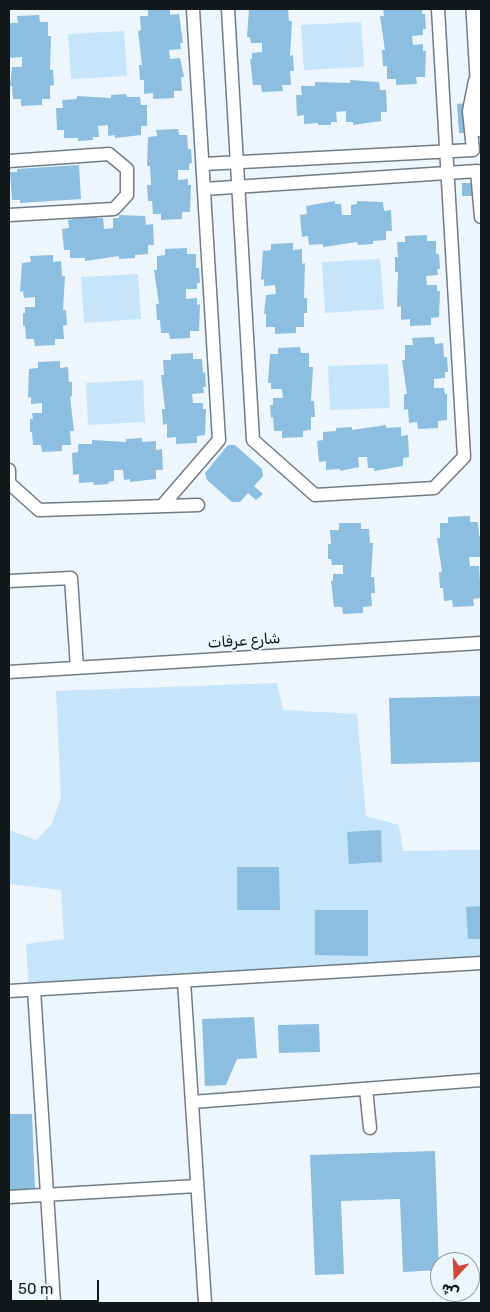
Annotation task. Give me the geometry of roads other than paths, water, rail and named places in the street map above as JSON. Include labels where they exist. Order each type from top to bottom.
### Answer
[{"type":"main road","points":[[474,9],[481,129]]},
{"type":"street","points":[[162,506],[219,440],[193,9]]},
{"type":"street","points":[[228,9],[253,440],[315,495],[434,488],[464,457],[438,9]]},
{"type":"street","points":[[203,164],[472,150],[469,111],[478,69]]},
{"type":"street","points":[[9,161],[109,154],[127,169],[126,195],[114,209],[9,215]]},
{"type":"street","points":[[204,190],[477,172],[481,217]]},
{"type":"street","points":[[9,470],[10,482],[39,510],[198,505]]},
{"type":"street","points":[[9,581],[70,578],[77,668]]},
{"type":"street","name":"شارع عرفات","points":[[9,672],[481,643]]},
{"type":"street","points":[[9,991],[481,963]]},
{"type":"street","points":[[184,981],[205,1303]]},
{"type":"street","points":[[34,990],[54,1303]]},
{"type":"street","points":[[192,1102],[481,1080]]},
{"type":"street","points":[[366,1089],[370,1128]]},
{"type":"street","points":[[9,1197],[197,1186]]}]
